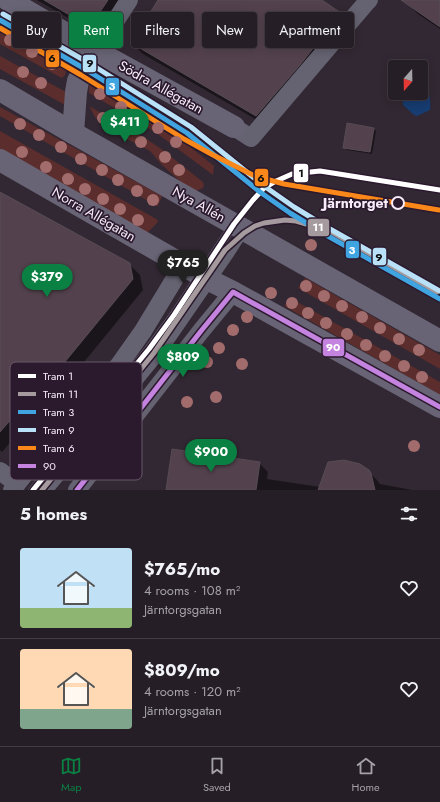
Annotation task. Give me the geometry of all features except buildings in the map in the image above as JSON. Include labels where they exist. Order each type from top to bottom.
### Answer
[{"type":"main road","name":"Södra Allégatan","points":[[8,0],[243,133]]},
{"type":"main road","points":[[73,133],[78,81],[96,51]]},
{"type":"main road","name":"Nya Allén","points":[[0,90],[73,133],[440,340]]},
{"type":"main road","name":"Norra Allégatan","points":[[0,160],[198,273],[440,408]]},
{"type":"street","points":[[96,51],[129,0]]},
{"type":"street","points":[[243,133],[366,1]]},
{"type":"street","points":[[121,362],[143,332],[198,273]]},
{"type":"street","points":[[142,407],[233,292]]},
{"type":"street","points":[[0,471],[10,479]]},
{"type":"street","points":[[11,480],[21,488]]},
{"type":"street","points":[[77,490],[85,480]]},
{"type":"lane","points":[[142,377],[160,355],[198,273],[240,227]]},
{"type":"lane","points":[[198,273],[229,255],[240,227]]},
{"type":"lane","points":[[49,490],[57,480]]},
{"type":"shaded area","points":[[0,32],[12,39],[12,48],[28,48],[66,70],[65,75],[62,78],[0,44]]},
{"type":"shaded area","points":[[0,56],[66,92],[65,105],[0,69]]},
{"type":"shaded area","points":[[89,83],[165,127],[214,166],[213,175],[155,132],[89,93]]},
{"type":"shaded area","points":[[89,106],[160,148],[203,182],[203,188],[196,191],[182,183],[162,165],[150,151],[104,127],[95,117]]},
{"type":"shaded area","points":[[0,107],[162,196],[158,206],[0,116]]},
{"type":"shaded area","points":[[0,131],[158,220],[157,223],[147,233],[0,149]]},
{"type":"shaded area","points":[[305,278],[440,355],[440,369],[298,288]]},
{"type":"shaded area","points":[[292,299],[440,382],[440,395],[284,306]]},
{"type":"water","points":[[428,92],[430,110],[417,116],[414,115],[403,105],[403,101],[428,100]]},
{"type":"tram line","name":"9","points":[[3,14],[89,63],[191,127],[264,186],[294,207],[440,291]]},
{"type":"tram line","name":"3","points":[[0,20],[85,69],[187,133],[260,192],[290,213],[440,299]]},
{"type":"tram line","name":"6","points":[[0,28],[81,75],[184,139],[255,176],[284,184],[439,210]]},
{"type":"tram line","name":"1","points":[[138,362],[174,315],[234,224],[264,188],[274,182],[292,174],[320,171],[440,190]]},
{"type":"tram line","name":"11","points":[[142,368],[154,353],[225,250],[244,233],[255,226],[264,223],[285,220],[296,221],[330,231],[437,292]]},
{"type":"tram line","name":"1","points":[[33,490],[41,480]]},
{"type":"tram line","name":"11","points":[[42,490],[50,480]]},
{"type":"transit line","name":"90","points":[[142,407],[233,292],[440,407]]},
{"type":"transit line","name":"90","points":[[77,490],[85,480]]},
{"type":"place","name":"Järntorget","points":[[398,203]]}]
